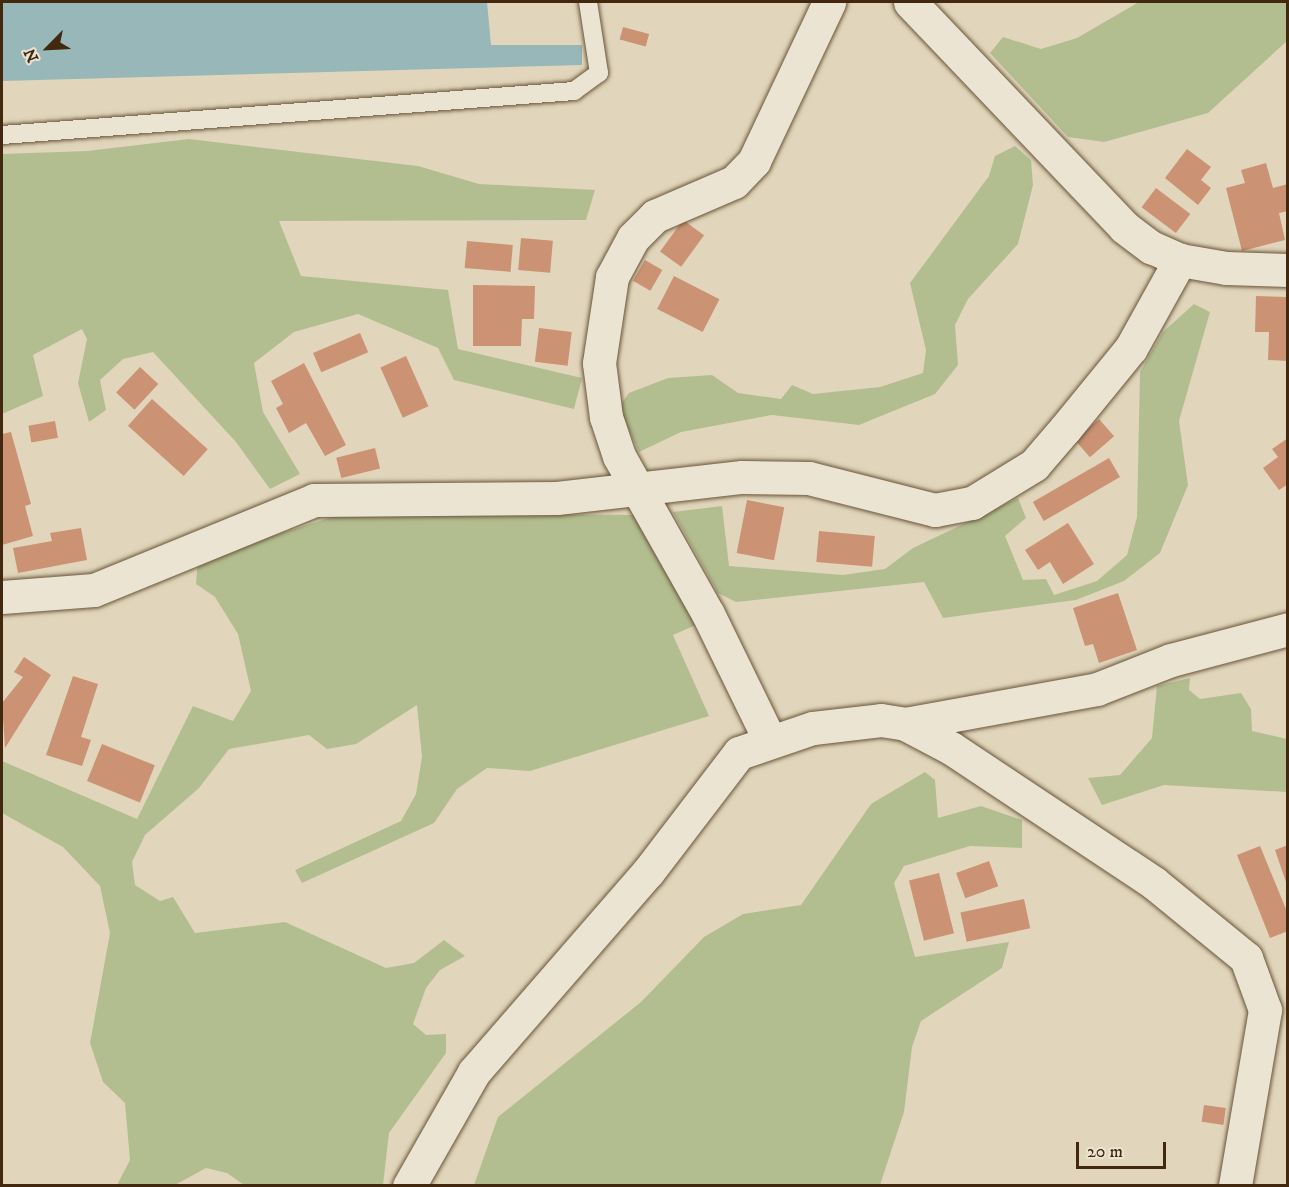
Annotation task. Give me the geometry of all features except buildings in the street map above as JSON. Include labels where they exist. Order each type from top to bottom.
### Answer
[{"type":"street","points":[[770,741],[619,456],[606,417],[598,363],[612,277],[633,238],[655,216],[734,182],[754,161],[829,2]]},
{"type":"street","points":[[910,2],[1124,227],[1180,260],[1226,268],[1287,270]]},
{"type":"street","points":[[2,597],[94,590],[314,500],[640,492],[742,477],[808,478],[935,510],[972,503],[1034,465],[1065,429],[1131,348],[1180,260]]},
{"type":"street","points":[[408,1185],[474,1072],[648,872],[720,772],[739,753],[770,741],[846,721],[905,724],[1097,689],[1171,660],[1287,628]]},
{"type":"street","points":[[905,724],[951,748],[1154,883],[1246,958],[1265,1010],[1235,1185]]},
{"type":"lane","points":[[2,135],[574,91],[599,73],[588,2]]},
{"type":"green space","points":[[1139,2],[1287,2],[1287,41],[1208,113],[1104,142],[1068,137],[990,53],[1003,37],[1041,49],[1077,38]]},
{"type":"green space","points":[[189,139],[418,166],[479,184],[595,190],[586,220],[279,221],[301,276],[448,290],[458,349],[582,378],[574,409],[454,380],[438,348],[358,314],[294,332],[254,363],[263,412],[300,474],[270,489],[236,442],[153,352],[123,359],[100,380],[106,410],[89,422],[78,383],[87,339],[82,329],[33,355],[43,396],[2,414],[2,154],[87,151]]},
{"type":"green space","points":[[1015,146],[1031,160],[1033,185],[1018,244],[968,299],[955,325],[958,365],[935,394],[859,425],[772,415],[681,432],[639,452],[619,407],[629,393],[668,378],[712,375],[738,393],[781,399],[792,385],[813,394],[880,387],[923,373],[926,350],[910,283],[989,176],[995,156]]},
{"type":"green space","points":[[1194,304],[1210,312],[1179,421],[1188,485],[1160,553],[1124,581],[1076,600],[943,618],[924,582],[736,602],[718,593],[673,512],[722,506],[729,566],[843,575],[885,569],[913,548],[1018,498],[1026,518],[1005,536],[1023,580],[1046,579],[1054,595],[1097,581],[1127,555],[1137,517],[1140,372],[1163,332]]},
{"type":"green space","points":[[348,512],[635,515],[696,625],[673,635],[709,716],[530,771],[487,768],[457,789],[434,823],[302,883],[295,870],[401,821],[416,794],[422,757],[417,705],[356,744],[327,749],[309,735],[229,749],[199,788],[145,835],[132,862],[135,885],[160,901],[173,897],[195,933],[285,922],[386,968],[414,963],[444,940],[465,956],[440,970],[426,988],[413,1024],[426,1035],[446,1034],[446,1053],[389,1133],[383,1185],[244,1185],[227,1173],[206,1168],[175,1185],[117,1185],[130,1160],[125,1103],[103,1082],[90,1043],[110,933],[100,886],[63,847],[2,813],[2,761],[137,819],[193,706],[233,721],[251,691],[238,634],[215,597],[196,584],[198,560]]},
{"type":"green space","points":[[1190,678],[1189,690],[1200,699],[1241,693],[1251,709],[1252,731],[1287,739],[1287,792],[1164,785],[1102,805],[1088,778],[1120,775],[1152,738],[1157,686]]},
{"type":"green space","points":[[925,772],[935,780],[938,818],[981,806],[1022,820],[1022,848],[970,846],[904,866],[894,883],[915,957],[1009,942],[1002,968],[921,1021],[912,1047],[904,1112],[880,1185],[474,1185],[498,1117],[641,1002],[704,937],[743,914],[801,905],[871,804]]},
{"type":"water","points":[[2,2],[487,2],[491,45],[582,45],[582,65],[2,81]]}]
